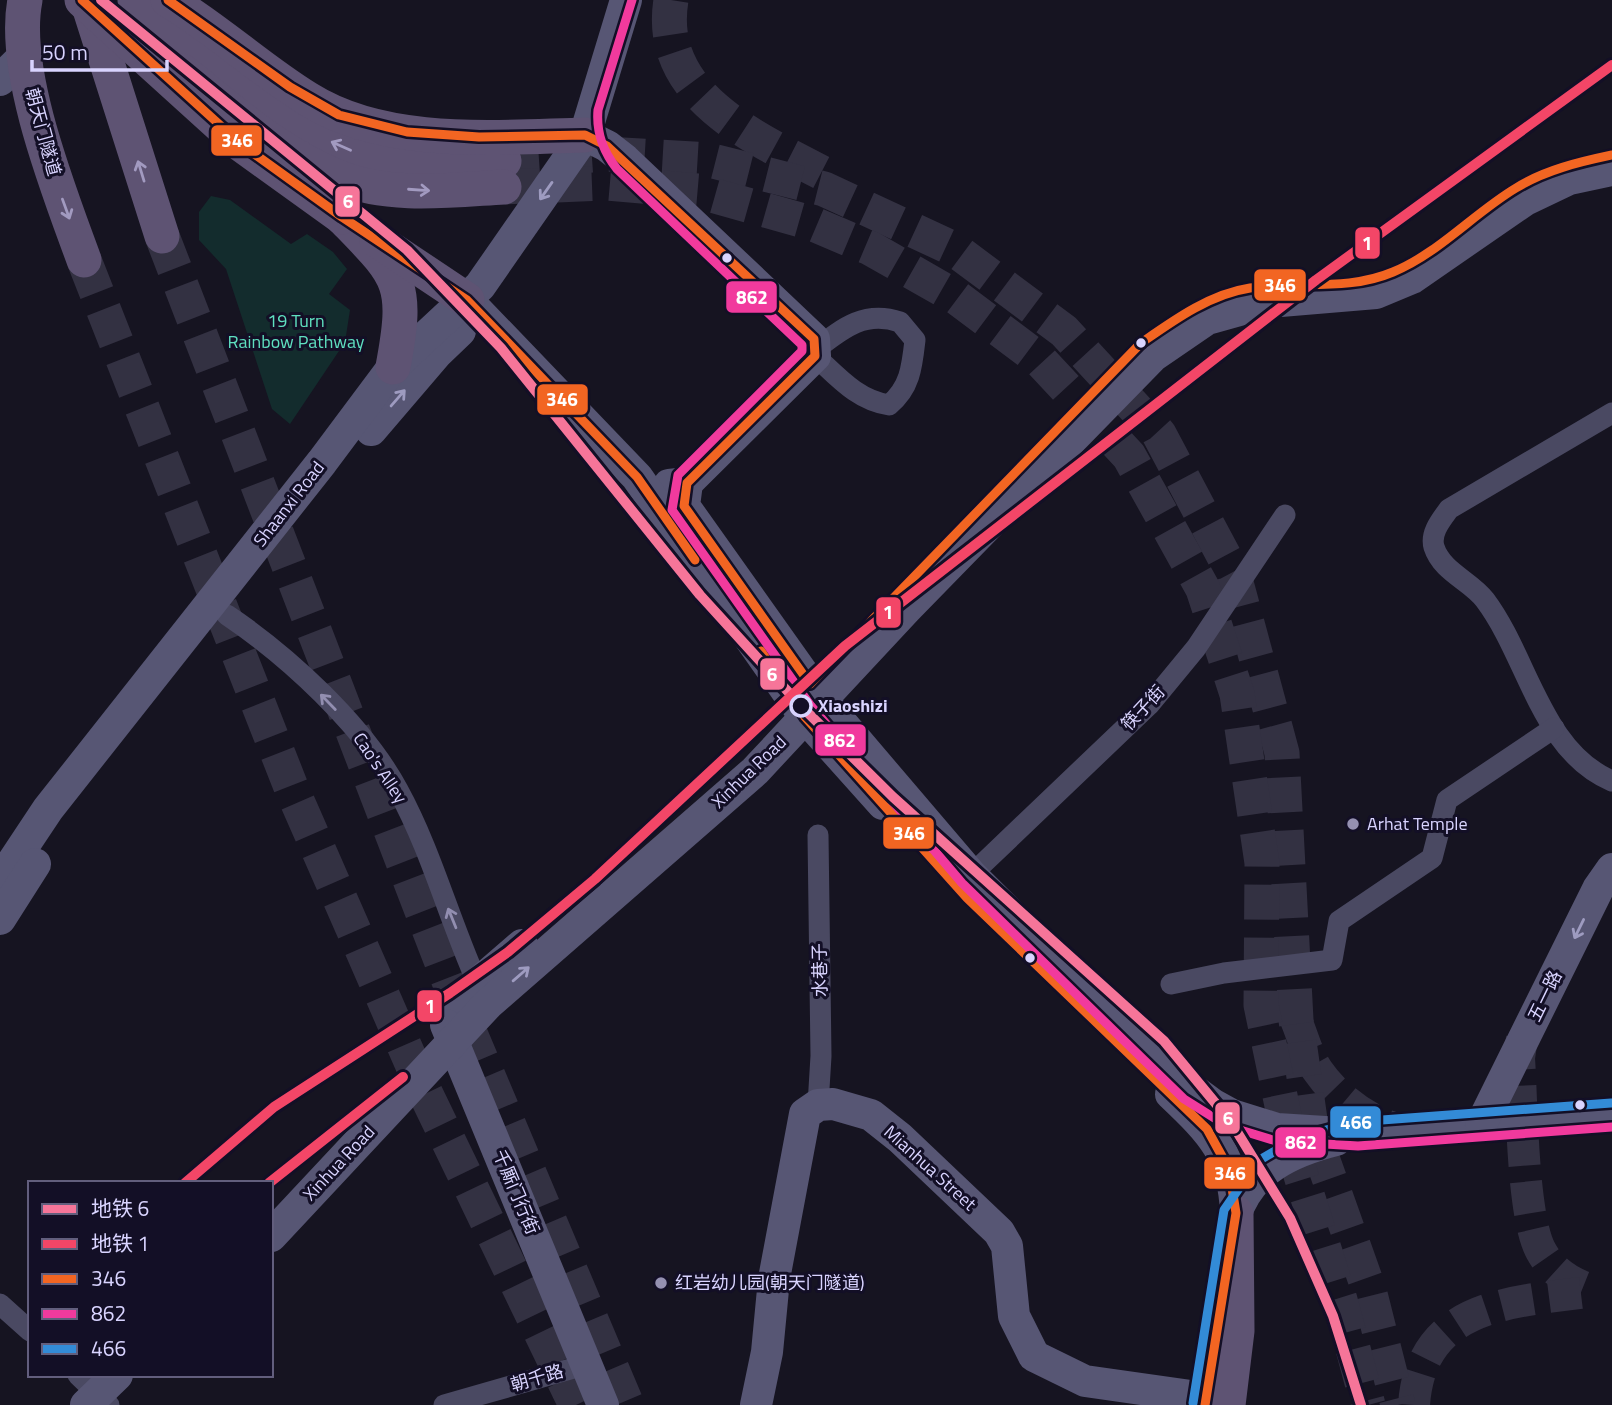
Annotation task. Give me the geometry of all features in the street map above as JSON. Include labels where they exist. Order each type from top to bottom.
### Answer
[{"type":"main road","name":"朝天门隧道","points":[[25,0],[12,68],[85,260]]},
{"type":"main road","points":[[87,0],[288,152],[339,178],[375,186],[432,191],[585,135],[607,146],[625,160],[814,339],[815,352],[687,483],[684,506],[807,700],[971,875],[1125,1027],[1193,1090],[1212,1104],[1231,1115],[1277,1129],[1357,1135],[1612,1115]]},
{"type":"main road","points":[[87,0],[242,145],[342,217],[394,262],[476,310],[637,477],[807,700],[967,898],[1207,1129],[1230,1167],[1235,1183],[1236,1213],[1237,1331],[1212,1403]]},
{"type":"main road","points":[[87,0],[162,236]]},
{"type":"main road","points":[[135,0],[263,100],[312,133],[352,150],[402,166],[506,162]]},
{"type":"main road","points":[[168,0],[309,100],[368,124],[436,138],[506,162]]},
{"type":"main road","name":"Shaanxi Road","points":[[0,919],[58,828],[375,424],[476,310],[480,286],[585,135],[626,0]]},
{"type":"main road","points":[[625,160],[611,134],[610,113],[645,0]]},
{"type":"main road","name":"Xinhua Road","points":[[807,700],[1141,343],[1200,304],[1261,286],[1343,284],[1375,279],[1404,267],[1517,187],[1565,165],[1612,155]]},
{"type":"main road","name":"Xinhua Road","points":[[273,1234],[483,993],[807,700],[1153,356],[1207,319],[1268,302],[1376,293],[1412,278],[1525,200],[1569,179],[1612,170]]},
{"type":"main road","points":[[393,367],[401,323],[401,299],[394,262]]},
{"type":"main road","name":"Shaanxi Road","points":[[0,881],[48,809],[322,462],[393,367],[434,326],[476,310]]},
{"type":"main road","points":[[637,477],[659,487],[687,483]]},
{"type":"main road","name":"五一路","points":[[1481,1125],[1598,889],[1612,869]]},
{"type":"main road","name":"Xinhua Road","points":[[273,1203],[449,1030]]},
{"type":"main road","name":"千厮门行街","points":[[449,1030],[588,1364]]},
{"type":"main road","name":"Mianhua Street","points":[[818,1105],[833,1104],[871,1115],[900,1138],[999,1232],[1007,1247],[1014,1316],[1034,1356],[1085,1381],[1212,1403]]},
{"type":"main road","points":[[756,1405],[767,1352],[774,1279],[805,1114],[818,1105]]},
{"type":"main road","points":[[1236,1213],[1252,1186],[1284,1157],[1301,1149],[1357,1135]]},
{"type":"main road","points":[[588,1364],[603,1405]]},
{"type":"main road","points":[[101,1393],[137,1377]]},
{"type":"street","points":[[870,316],[900,322],[915,341],[911,376],[900,396],[889,405],[871,402],[855,394],[815,352],[848,324],[870,316]]},
{"type":"street","points":[[1612,413],[1449,509],[1437,525],[1433,545],[1440,559],[1483,598],[1503,627],[1554,728],[1570,751],[1602,777],[1612,781]]},
{"type":"street","name":"筷子街","points":[[971,875],[1150,705],[1196,648],[1285,515]]},
{"type":"street","name":"Cao's Alley","points":[[227,615],[277,650],[353,727],[398,788],[483,993]]},
{"type":"street","points":[[1171,984],[1224,973],[1332,960],[1339,921],[1432,858],[1447,800],[1554,728]]},
{"type":"street","name":"水巷子","points":[[818,835],[821,1056],[818,1105]]},
{"type":"street","points":[[0,1304],[28,1329]]},
{"type":"street","name":"朝千路","points":[[444,1405],[588,1364]]},
{"type":"green space","name":"19 Turn Rainbow Pathway","points":[[211,196],[230,200],[291,244],[307,234],[333,252],[347,269],[329,294],[350,310],[345,342],[290,424],[272,409],[226,269],[199,240],[199,212]]},
{"type":"tunnel","points":[[671,0],[670,34],[679,64],[696,89],[718,111],[745,131],[830,177]]},
{"type":"tunnel","points":[[504,161],[607,154],[709,160],[824,189],[954,249],[1064,331],[1159,434],[1234,575],[1282,753],[1296,1020],[1311,1127],[1369,1290],[1398,1405]]},
{"type":"tunnel","points":[[504,187],[606,183],[698,191],[811,223],[870,248],[956,297],[1039,359],[1129,456],[1203,589],[1237,694],[1262,863],[1261,1005],[1288,1134],[1340,1300],[1368,1405]]},
{"type":"tunnel","points":[[162,236],[461,1012],[627,1405]]},
{"type":"tunnel","points":[[84,260],[291,787],[421,1084],[576,1405]]},
{"type":"tunnel","points":[[1296,1020],[1314,1065],[1336,1092],[1370,1118],[1409,1132]]},
{"type":"tunnel","points":[[1522,1038],[1519,1058],[1524,1158],[1526,1187],[1535,1235],[1541,1251],[1557,1271],[1571,1281],[1595,1291]]},
{"type":"tunnel","points":[[1414,1405],[1421,1371],[1434,1345],[1454,1326],[1478,1313],[1506,1304],[1596,1291]]},
{"type":"metro line","name":"6","points":[[101,0],[407,250],[501,348],[700,595],[802,707],[893,797],[1164,1041],[1231,1122],[1290,1218],[1333,1316],[1361,1405]]},
{"type":"metro line","name":"1","points":[[187,1181],[274,1107],[450,993],[508,952],[595,879],[845,646],[1316,280],[1612,65]]},
{"type":"metro line","name":"1","points":[[272,1181],[403,1077]]},
{"type":"transit line","name":"346","points":[[82,0],[242,145],[342,217],[467,300],[637,477],[695,560]]},
{"type":"transit line","name":"346","points":[[168,0],[290,87],[339,115],[407,132],[479,137],[585,135],[607,146],[814,339],[815,356],[687,483],[684,506],[810,684],[1141,343],[1166,326],[1193,309],[1235,291],[1268,286],[1358,282],[1393,272],[1441,244],[1501,198],[1527,182],[1562,167],[1612,155]]},
{"type":"transit line","name":"862","points":[[632,0],[598,110],[599,134],[604,148],[617,169],[802,345],[802,351],[678,475],[672,510],[811,706],[962,883],[1184,1099],[1227,1126],[1276,1141],[1358,1146],[1612,1127]]},
{"type":"transit line","name":"346","points":[[761,651],[805,717],[967,898],[1207,1129],[1229,1169],[1236,1213],[1205,1405]]},
{"type":"transit line","name":"466","points":[[1193,1403],[1224,1210],[1258,1161],[1297,1138],[1355,1122],[1611,1103]]},
{"type":"place","name":"Xiaoshizi","points":[[801,706]]},
{"type":"place","name":"Arhat Temple","points":[[1353,824]]},
{"type":"place","name":"红岩幼儿园(朝天门隧道)","points":[[661,1283]]}]
